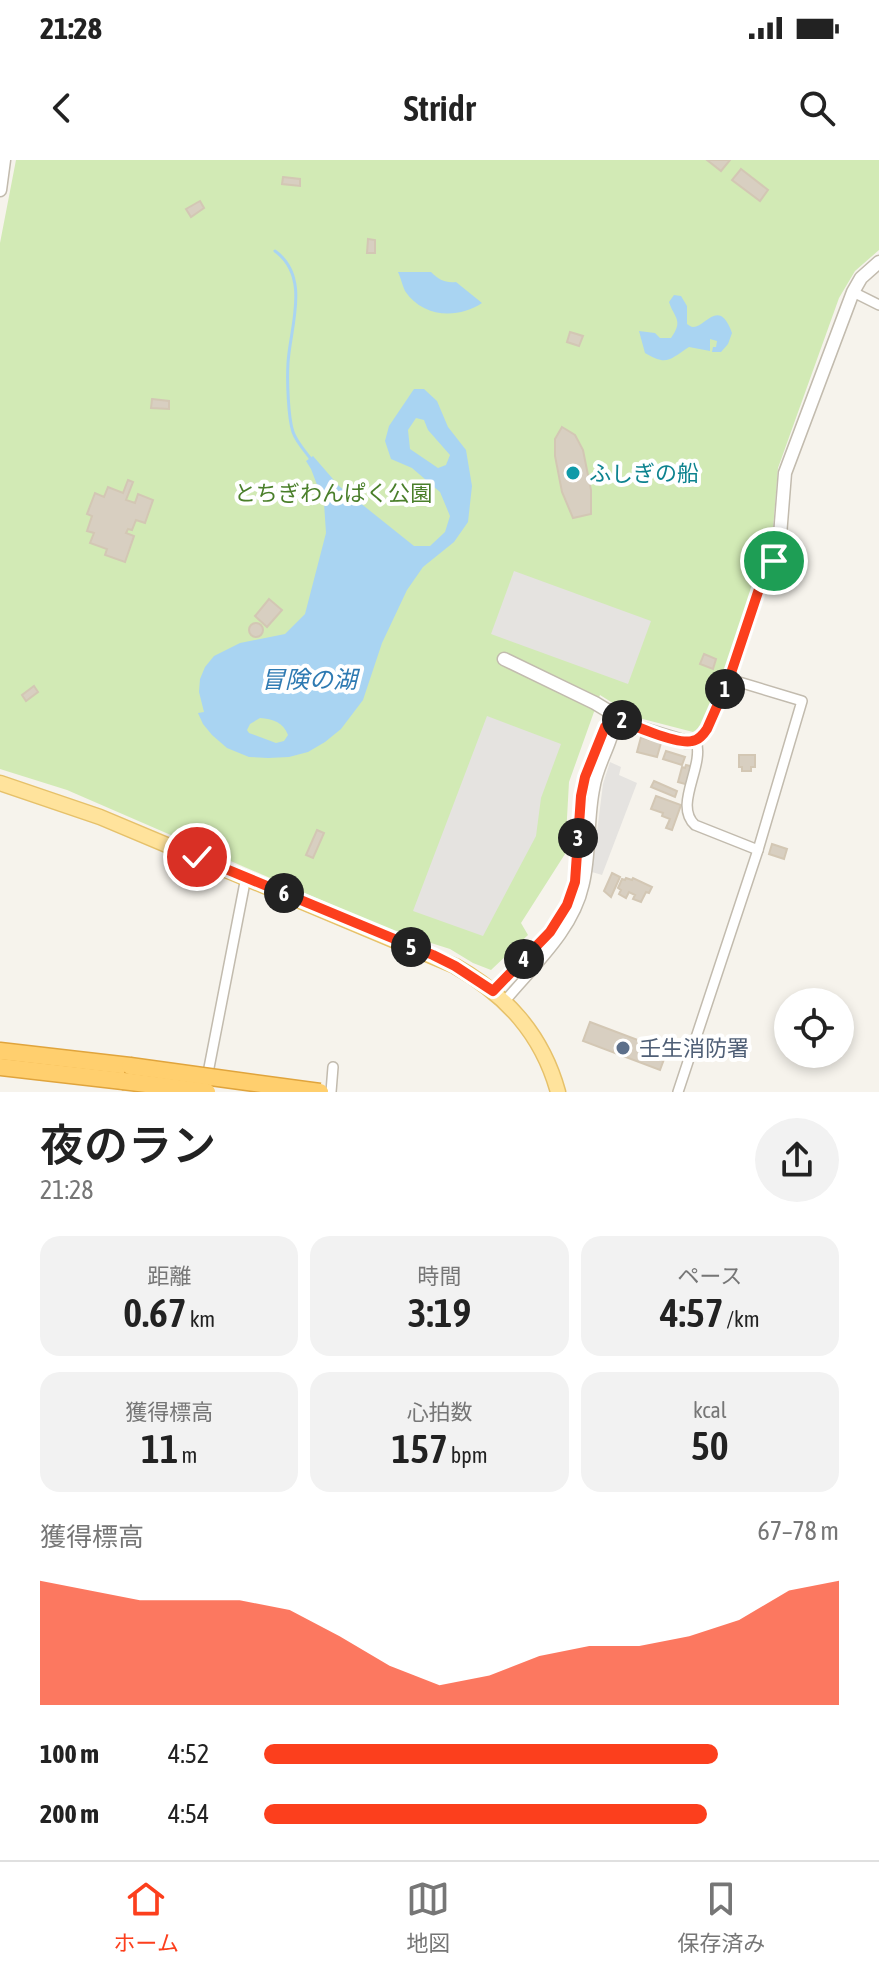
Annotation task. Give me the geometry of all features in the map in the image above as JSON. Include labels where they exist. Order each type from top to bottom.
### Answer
[{"type":"highway","points":[[0,1051],[126,1073],[206,1092]]},
{"type":"highway","points":[[0,1070],[86,1077],[126,1073],[320,1092]]},
{"type":"main road","points":[[0,783],[100,817],[455,966],[499,996],[534,1038],[546,1057],[558,1092]]},
{"type":"street","points":[[0,190],[4,160]]},
{"type":"street","points":[[504,659],[595,703],[633,726],[686,742],[696,741],[707,729],[729,679],[759,589],[779,548],[785,473],[853,292],[861,278],[879,262]]},
{"type":"street","points":[[853,292],[879,305]]},
{"type":"street","points":[[678,1092],[758,850],[802,701],[729,679]]},
{"type":"street","points":[[499,996],[550,932],[567,905],[575,882],[585,777],[605,727],[616,717]]},
{"type":"street","points":[[499,996],[558,938],[575,911],[584,885],[592,798],[615,730],[616,717]]},
{"type":"street","points":[[696,741],[699,750],[689,793],[689,819],[695,825],[758,850]]},
{"type":"street","points":[[206,1092],[246,877]]},
{"type":"street","points":[[331,1092],[333,1067]]},
{"type":"green space","name":"とちぎわんぱく公園","points":[[16,160],[879,160],[879,250],[855,271],[839,298],[778,468],[772,541],[728,668],[701,727],[693,732],[635,717],[600,695],[569,782],[565,854],[521,923],[528,935],[491,970],[450,949],[390,930],[67,790],[0,769],[0,243]]},
{"type":"shaded area","points":[[514,571],[651,621],[628,684],[491,634]]},
{"type":"shaded area","points":[[487,716],[561,744],[541,798],[536,836],[483,936],[413,911]]},
{"type":"shaded area","points":[[610,762],[621,767],[619,775],[637,783],[602,875],[592,872],[603,784]]},
{"type":"water","points":[[398,272],[431,272],[442,280],[456,282],[482,303],[462,312],[431,311],[412,300]]},
{"type":"water","points":[[674,295],[681,296],[687,306],[687,324],[698,326],[717,315],[727,322],[732,333],[721,352],[712,352],[717,341],[710,339],[710,351],[689,347],[668,360],[645,353],[639,331],[655,333],[660,338],[671,338],[675,332],[677,319],[669,302]]},
{"type":"water","name":"冒険の湖","points":[[414,389],[424,389],[437,401],[448,427],[466,450],[472,486],[468,522],[454,542],[423,567],[407,590],[382,643],[363,700],[341,729],[308,752],[289,757],[249,757],[227,748],[212,735],[198,713],[204,712],[199,692],[200,679],[214,656],[240,643],[285,634],[305,614],[326,533],[324,503],[306,461],[313,456],[339,486],[414,546],[430,546],[445,532],[450,516],[440,492],[412,468],[391,459],[385,441],[389,426]],"holes":[[[416,418],[424,420],[428,430],[450,455],[446,465],[438,468],[410,449],[408,430]],[[260,718],[280,724],[288,735],[284,741],[276,743],[249,733],[250,724]]]},
{"type":"building","points":[[707,160],[730,160],[721,171]]},
{"type":"building","points":[[741,169],[768,190],[760,201],[732,180]]},
{"type":"building","points":[[283,177],[300,179],[300,186],[282,184]]},
{"type":"building","points":[[200,201],[204,208],[191,217],[186,209]]},
{"type":"building","points":[[368,239],[375,240],[375,253],[367,253]]},
{"type":"building","points":[[570,332],[583,336],[579,346],[567,342]]},
{"type":"building","points":[[152,399],[169,401],[169,409],[151,408]]},
{"type":"building","name":"ふしぎの船","points":[[562,427],[575,435],[583,450],[591,490],[591,514],[573,518],[562,492],[555,439]]},
{"type":"building","points":[[128,480],[133,482],[126,500],[135,503],[138,494],[153,500],[145,523],[136,520],[132,530],[128,529],[126,533],[134,536],[125,562],[105,555],[107,549],[90,543],[94,533],[87,531],[92,516],[87,514],[95,493],[104,497],[108,487],[123,493]]},
{"type":"building","points":[[269,599],[282,610],[267,627],[255,616]]},
{"type":"building","points":[[256,623],[263,630],[256,637],[249,630]]},
{"type":"building","points":[[704,654],[716,659],[713,669],[700,664]]},
{"type":"building","points":[[34,686],[38,692],[26,701],[22,695]]},
{"type":"building","points":[[641,737],[661,743],[657,757],[637,752]]},
{"type":"building","points":[[666,751],[685,757],[682,765],[663,759]]},
{"type":"building","points":[[739,755],[755,755],[755,767],[751,767],[751,771],[742,771],[739,767]]},
{"type":"building","points":[[682,767],[694,767],[689,785],[678,782]]},
{"type":"building","points":[[654,781],[677,791],[675,797],[651,787]]},
{"type":"building","points":[[656,796],[681,805],[672,830],[666,828],[670,819],[651,809]]},
{"type":"building","points":[[317,830],[324,833],[313,858],[306,855]]},
{"type":"building","points":[[772,844],[787,849],[784,859],[769,854]]},
{"type":"building","points":[[612,873],[620,877],[611,897],[604,891]]},
{"type":"building","points":[[622,879],[652,887],[641,902],[633,899],[635,895],[629,892],[626,898],[619,894],[621,890],[618,888]]},
{"type":"building","points":[[590,1022],[667,1051],[660,1070],[583,1041]]},
{"type":"waterway","points":[[275,251],[286,262],[295,288],[288,363],[289,408],[294,435],[310,458]]},
{"type":"place","name":"ふしぎの船","points":[[573,473]]},
{"type":"place","name":"壬生消防署","points":[[623,1048]]},
{"type":"route","points":[[197,857],[433,955],[478,979],[493,991],[550,932],[567,905],[575,882],[585,777],[605,727],[616,717],[633,726],[686,742],[696,741],[702,736],[729,679],[759,589],[774,561]]}]
